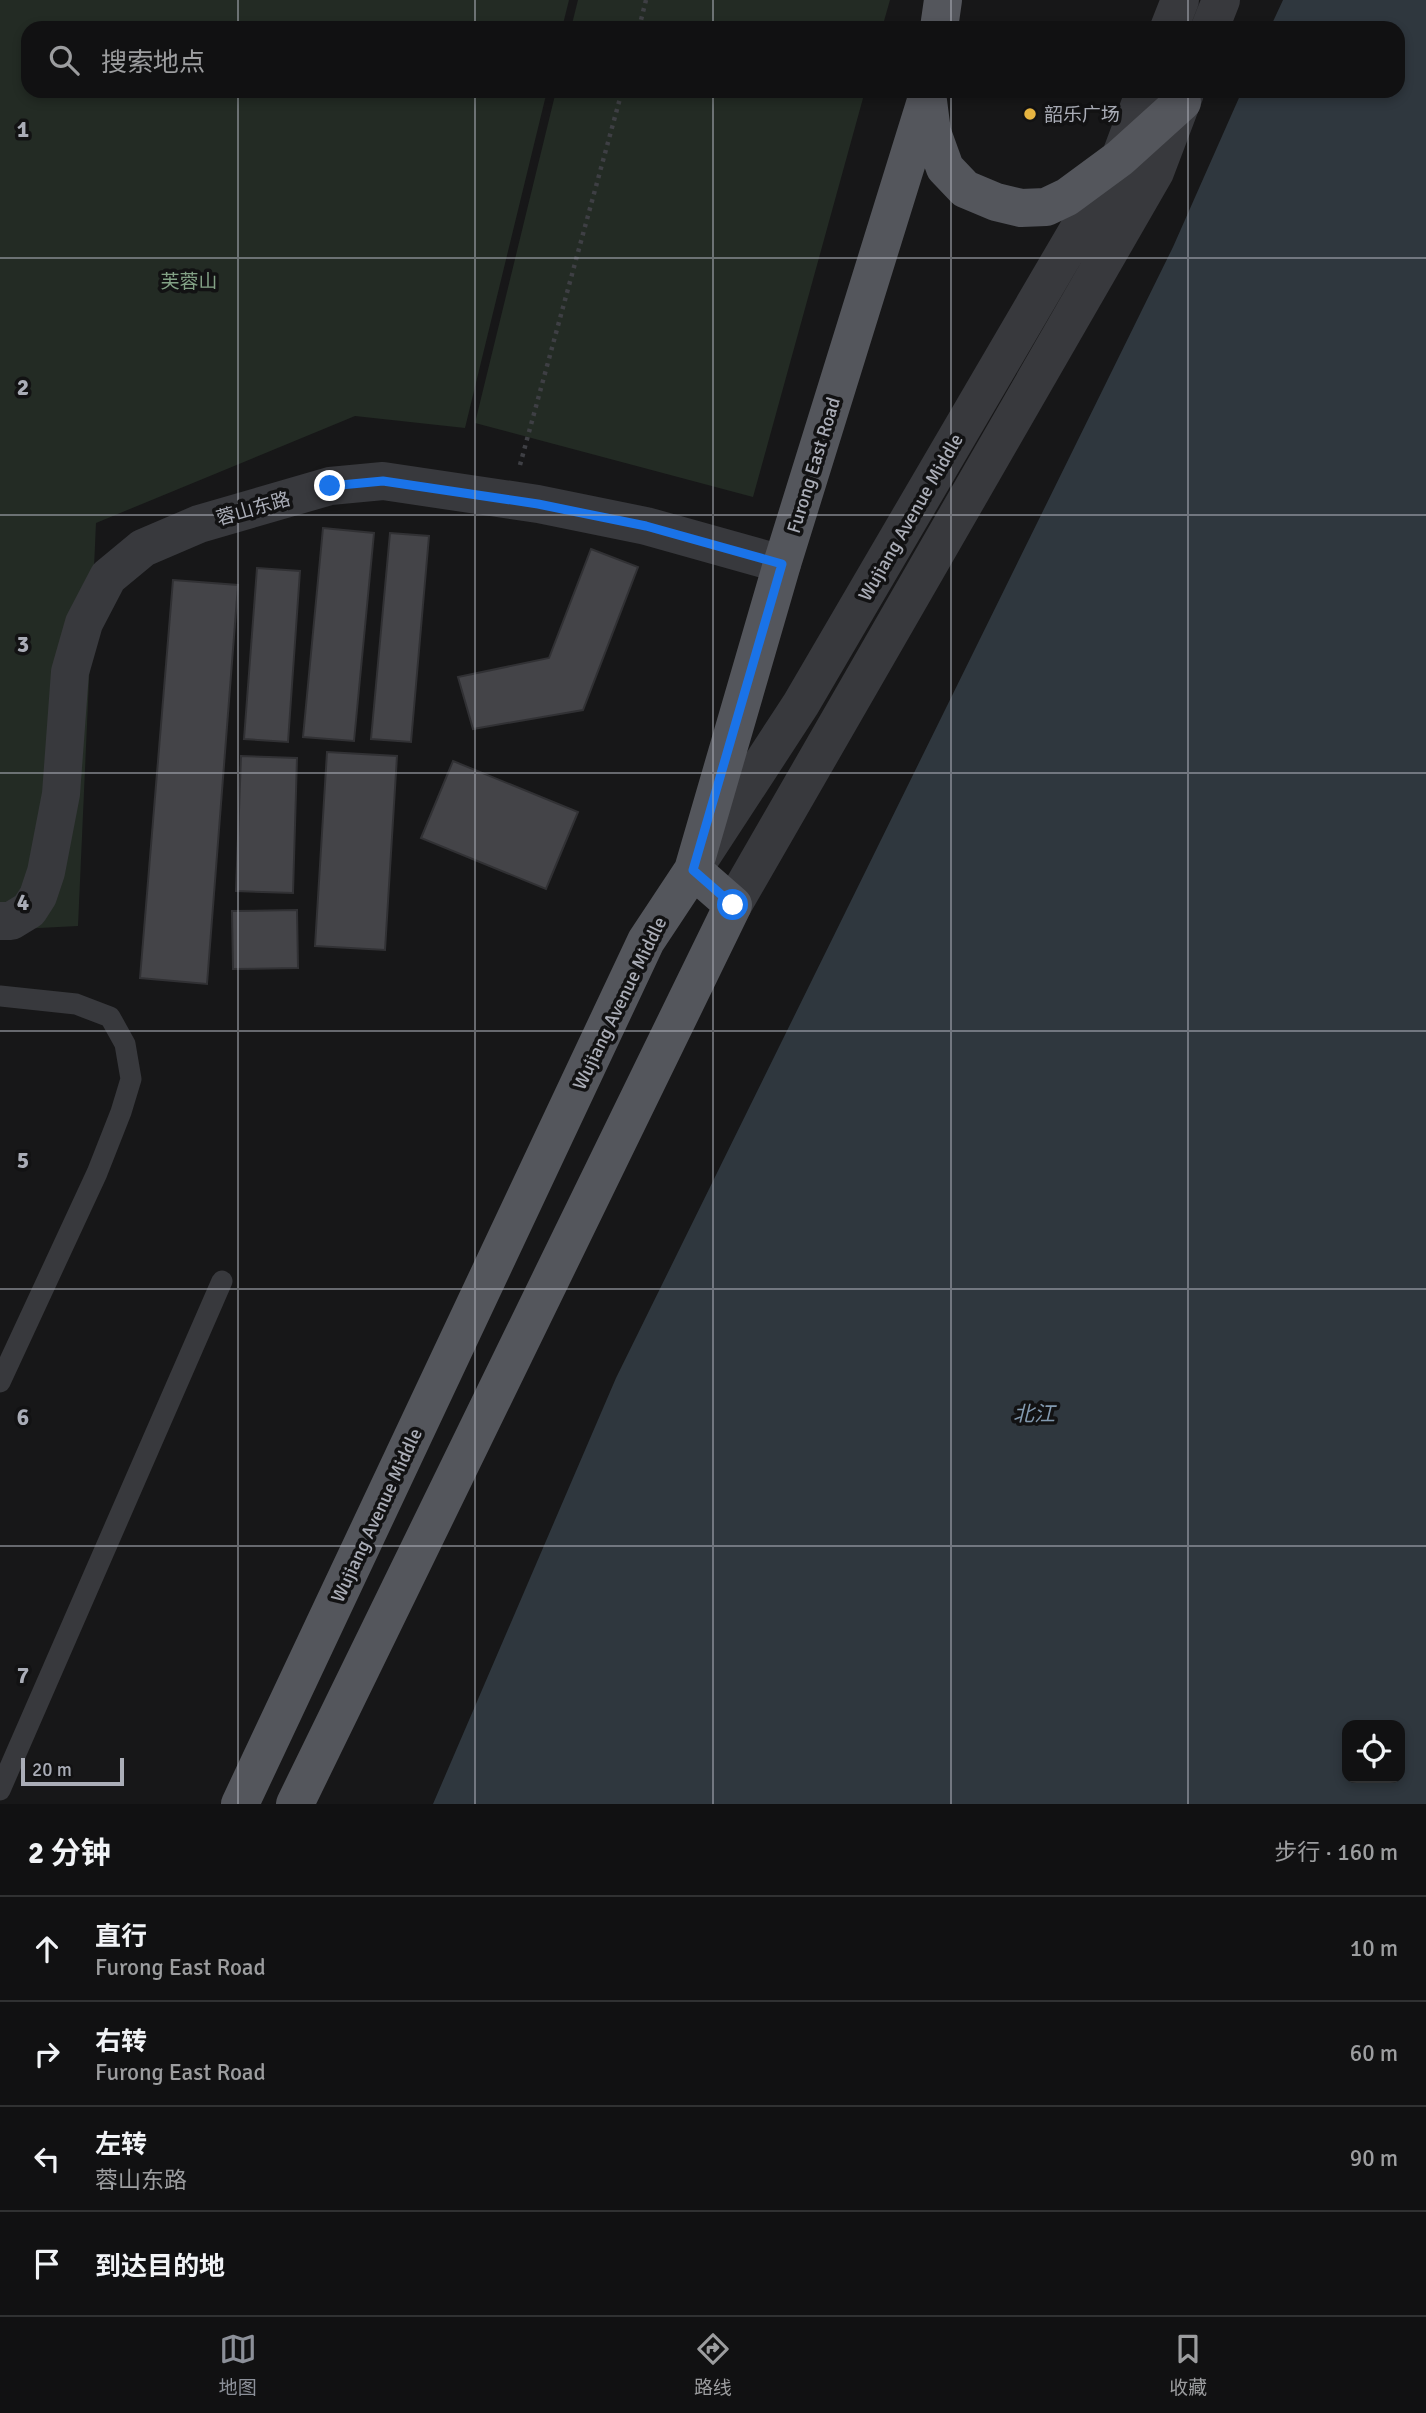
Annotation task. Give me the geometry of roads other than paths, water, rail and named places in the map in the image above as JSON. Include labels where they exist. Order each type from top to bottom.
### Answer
[{"type":"main road","points":[[940,21],[943,0]]},
{"type":"main road","name":"Furong East Road","points":[[693,870],[782,564],[928,98]]},
{"type":"main road","points":[[929,98],[932,132],[945,168],[965,190],[1021,208],[1046,207],[1067,197],[1120,158],[1183,98]]},
{"type":"main road","points":[[693,870],[733,905]]},
{"type":"main road","name":"Wujiang Avenue Middle","points":[[240,1804],[646,941],[693,870]]},
{"type":"main road","name":"Wujiang Avenue Middle","points":[[295,1804],[733,905]]},
{"type":"street","points":[[1172,21],[1180,0]]},
{"type":"street","points":[[1213,21],[1221,0]]},
{"type":"street","name":"Wujiang Avenue Middle","points":[[693,870],[801,704],[1120,158],[1142,98]]},
{"type":"street","name":"Wujiang Avenue Middle","points":[[733,905],[1155,172],[1184,98]]},
{"type":"street","name":"蓉山东路","points":[[0,921],[11,921],[29,910],[38,896],[46,872],[61,794],[70,672],[84,623],[108,577],[142,548],[199,524],[330,486],[383,481],[510,499],[646,526],[782,564]]},
{"type":"lane","points":[[0,996],[76,1004],[110,1017],[125,1044],[131,1079],[97,1173],[0,1382]]},
{"type":"lane","points":[[0,1790],[222,1281]]},
{"type":"water","name":"北江","points":[[1283,0],[1426,0],[1426,1804],[433,1804],[616,1378],[1173,247],[1239,98],[1405,98],[1405,21],[1273,21]]},
{"type":"place","name":"韶乐广场","points":[[1030,114]]},
{"type":"park label","name":"芙蓉山","points":[[189,281]]}]
